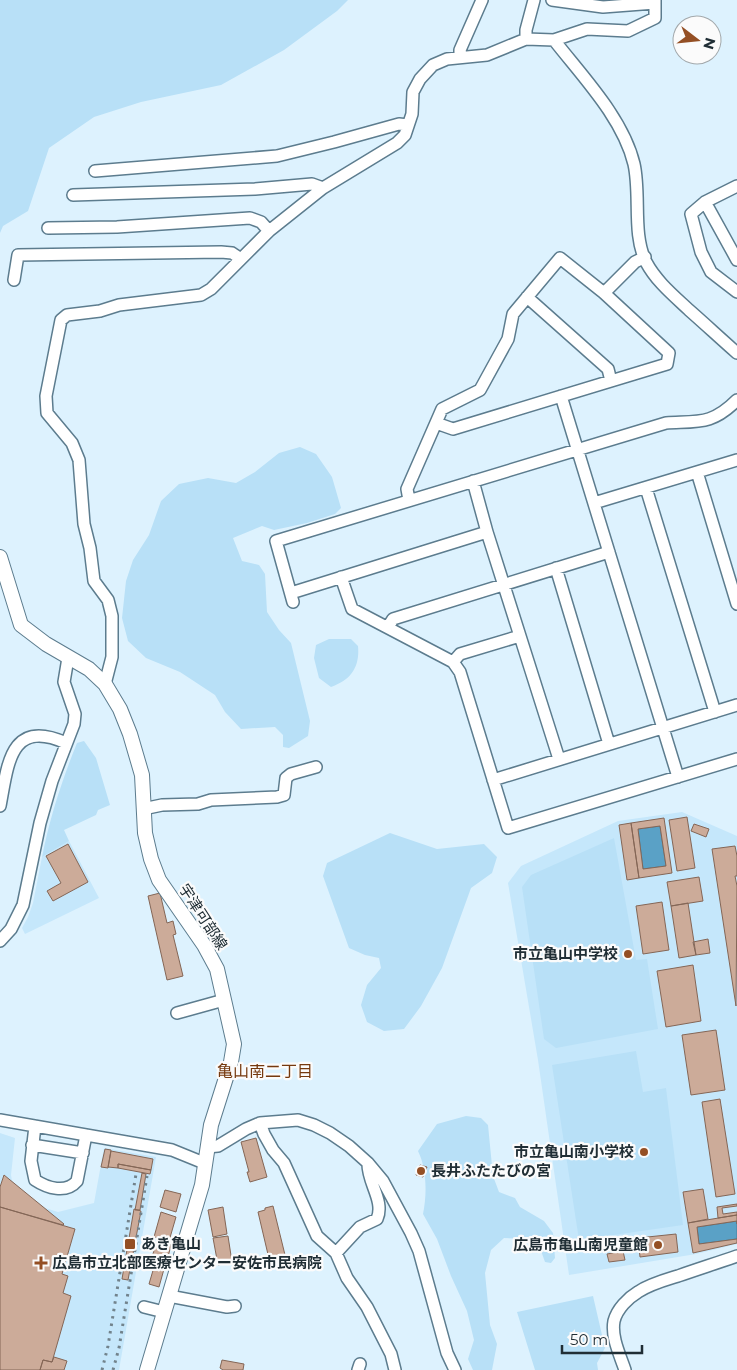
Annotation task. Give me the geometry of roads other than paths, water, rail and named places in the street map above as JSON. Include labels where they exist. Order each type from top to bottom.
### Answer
[{"type":"main road","name":"宇津可部線","points":[[0,557],[21,625],[31,634],[68,658],[89,669],[105,684],[120,709],[135,748],[142,775],[145,833],[151,859],[159,880],[204,945],[217,969],[234,1044],[231,1062],[211,1125],[202,1185],[147,1370]]},
{"type":"street","points":[[460,57],[460,50],[482,0]]},
{"type":"street","points":[[526,38],[526,30],[534,0]]},
{"type":"street","points":[[105,684],[112,657],[112,616],[108,600],[94,581],[90,548],[84,524],[79,460],[72,443],[47,413],[46,396],[61,320],[67,315],[100,312],[119,305],[201,294],[211,289],[268,231],[323,188],[397,143],[405,135],[412,114],[413,92],[420,79],[433,65],[447,59],[487,55],[526,38],[554,40],[587,29],[628,31],[654,18],[655,2],[603,7],[552,0]]},
{"type":"street","points":[[554,40],[616,121],[626,142],[634,163],[638,219],[644,257],[654,275],[666,289],[737,353]]},
{"type":"street","points":[[95,171],[277,156],[398,124],[408,125]]},
{"type":"street","points":[[73,195],[256,189],[312,184],[323,188]]},
{"type":"street","points":[[737,186],[705,202],[691,214],[701,252],[712,272],[737,292]]},
{"type":"street","points":[[705,202],[737,260]]},
{"type":"street","points":[[48,228],[118,227],[250,218],[261,222],[268,231]]},
{"type":"street","points":[[14,280],[18,255],[220,252],[232,253],[241,259]]},
{"type":"street","points":[[604,293],[636,262],[644,257]]},
{"type":"street","points":[[409,500],[407,490],[442,409],[480,390],[508,339],[513,314],[560,258],[604,293],[669,353],[667,364],[611,381],[454,428],[436,423]]},
{"type":"street","points":[[527,298],[608,369],[611,381]]},
{"type":"street","points":[[561,396],[678,777]]},
{"type":"street","points":[[487,532],[341,577],[292,597],[276,541],[666,423],[700,422],[717,417],[737,400]]},
{"type":"street","points":[[594,503],[737,460]]},
{"type":"street","points":[[697,472],[734,581],[737,604]]},
{"type":"street","points":[[473,480],[487,532],[559,759]]},
{"type":"street","points":[[646,488],[715,712]]},
{"type":"street","points":[[388,628],[393,619],[609,552]]},
{"type":"street","points":[[556,568],[610,744]]},
{"type":"street","points":[[341,577],[352,609],[453,662],[460,672],[508,828],[737,759]]},
{"type":"street","points":[[453,662],[460,654],[520,636]]},
{"type":"street","points":[[0,941],[11,929],[22,905],[40,823],[52,781],[74,724],[75,714],[64,682],[68,658]]},
{"type":"street","points":[[493,780],[737,705]]},
{"type":"street","points":[[0,806],[8,762],[13,750],[21,741],[30,737],[45,737],[66,743]]},
{"type":"street","points":[[143,809],[162,805],[198,804],[211,800],[277,797],[284,795],[286,778],[291,774],[316,767]]},
{"type":"street","points":[[177,1013],[224,1000]]},
{"type":"street","points":[[0,1120],[172,1150],[204,1163]]},
{"type":"street","points":[[207,1147],[218,1146],[260,1123],[298,1120],[314,1125],[343,1142],[368,1163],[383,1181],[411,1233],[418,1251],[447,1353],[455,1370]]},
{"type":"street","points":[[260,1123],[273,1150],[284,1163],[318,1236],[336,1253],[347,1278],[375,1320],[392,1354],[395,1370]]},
{"type":"street","points":[[35,1126],[31,1161],[35,1180],[56,1188],[67,1189],[73,1186],[79,1177],[86,1135]]},
{"type":"street","points":[[32,1148],[82,1157]]},
{"type":"street","points":[[336,1253],[360,1227],[377,1219],[380,1213],[379,1205],[367,1173],[368,1163]]},
{"type":"street","points":[[626,1370],[616,1345],[614,1332],[614,1322],[618,1311],[626,1301],[654,1284],[737,1256]]},
{"type":"street","points":[[169,1296],[227,1307],[235,1306]]},
{"type":"street","points":[[144,1307],[164,1312]]},
{"type":"railway","points":[[102,1370],[108,1346],[136,1174]]},
{"type":"railway","points":[[113,1370],[119,1348],[147,1176]]},
{"type":"place","name":"市立亀山中学校","points":[[628,954]]},
{"type":"place","name":"市立亀山南小学校","points":[[644,1152]]},
{"type":"place","name":"長井ふたたびの宮","points":[[421,1171]]},
{"type":"place","name":"あき亀山","points":[[130,1244]]},
{"type":"place","name":"広島市亀山南児童館","points":[[658,1245]]},
{"type":"place","name":"広島市立北部医療センター安佐市民病院","points":[[41,1263]]},
{"type":"district","name":"亀山南二丁目","points":[[265,1071]]}]
